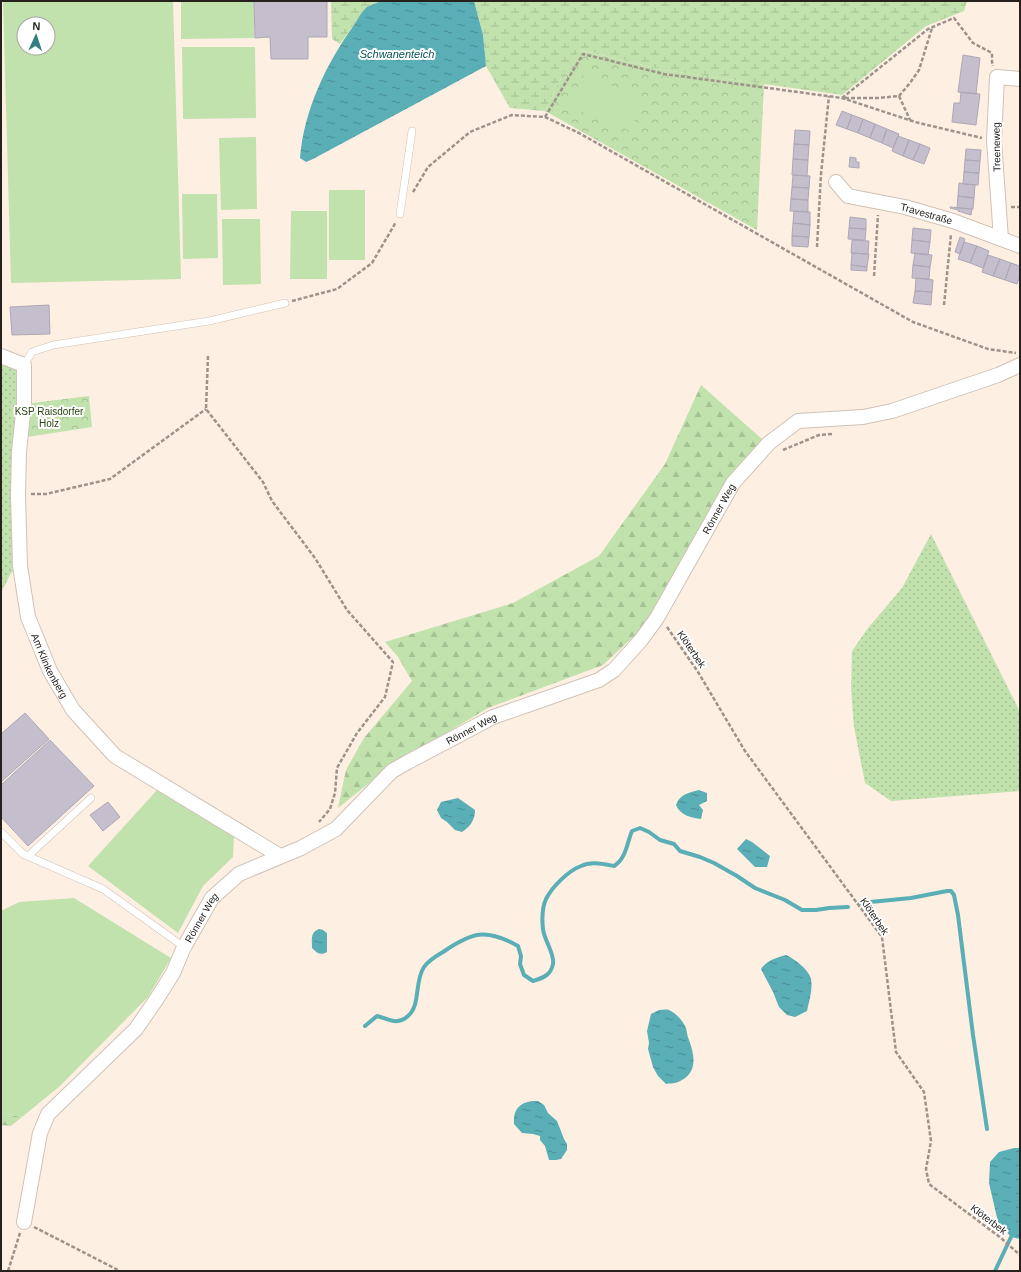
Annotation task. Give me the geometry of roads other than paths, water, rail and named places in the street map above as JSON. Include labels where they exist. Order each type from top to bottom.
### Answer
[{"type":"street","name":"Treeneweg","points":[[1001,239],[994,140],[997,77],[1020,79]]},
{"type":"street","name":"Travestraße","points":[[836,182],[848,196],[905,207],[953,221],[1020,246]]},
{"type":"street","points":[[1,356],[24,365]]},
{"type":"street","name":"Am Klinkenberg","points":[[24,365],[24,404],[19,452],[18,495],[20,566],[28,617],[50,671],[73,710],[115,756],[280,856]]},
{"type":"street","name":"Rönner Weg","points":[[24,1222],[40,1133],[48,1114],[136,1028],[173,973],[184,947],[212,898],[239,874],[301,848],[336,829],[392,771],[408,762],[493,717],[599,680],[614,670],[641,640],[657,618],[733,483],[769,443],[798,421],[863,417],[892,411],[998,375],[1020,365]]},
{"type":"lane","points":[[400,214],[412,131]]},
{"type":"lane","points":[[24,365],[32,352],[53,345],[210,321],[285,303]]},
{"type":"lane","points":[[28,856],[91,798]]},
{"type":"lane","points":[[1,832],[23,854],[103,889],[184,947]]},
{"type":"water","name":"Schwanenteich","points":[[381,1],[474,1],[483,35],[486,66],[306,162],[300,158],[302,140],[311,105],[318,88],[334,55],[363,11],[367,7]]},
{"type":"water","points":[[699,790],[707,793],[707,801],[699,805],[703,810],[701,819],[683,814],[676,805],[682,796]]},
{"type":"water","points":[[458,798],[475,810],[472,823],[462,832],[455,830],[441,818],[437,810],[441,802]]},
{"type":"water","points":[[746,839],[770,856],[767,867],[755,867],[737,849]]},
{"type":"water","points":[[319,929],[327,933],[327,952],[322,954],[317,953],[312,948],[313,934]]},
{"type":"water","points":[[786,955],[801,965],[808,972],[811,979],[811,991],[807,1011],[795,1017],[787,1015],[779,1007],[761,969],[769,961]]},
{"type":"water","points":[[659,1010],[669,1010],[681,1020],[686,1028],[693,1052],[692,1069],[684,1079],[675,1083],[666,1084],[658,1076],[653,1067],[648,1049],[649,1043],[647,1031],[651,1014]]},
{"type":"water","points":[[538,1101],[544,1105],[548,1113],[557,1121],[567,1144],[567,1150],[561,1159],[549,1160],[545,1146],[540,1140],[540,1136],[522,1133],[514,1124],[514,1115],[517,1108],[527,1102]]},
{"type":"water","points":[[1020,1148],[1020,1239],[1011,1237],[998,1222],[989,1183],[990,1162],[999,1152]]},
{"type":"waterway","points":[[365,1026],[377,1016],[397,1021],[400,1021],[408,1016],[415,1006],[419,979],[424,967],[432,959],[453,945],[471,937],[488,935],[507,940],[518,946],[521,956],[520,964],[524,975],[533,981],[546,976],[553,964],[551,951],[544,933],[543,925],[544,906],[549,894],[566,875],[585,864],[593,863],[614,866],[624,855],[632,831],[640,828],[649,832],[660,840],[674,844],[680,851],[714,863],[755,888],[785,900],[802,910],[848,907]]},
{"type":"waterway","points":[[860,903],[911,898],[947,891],[951,891],[954,895],[987,1129]]},
{"type":"waterway","points":[[995,1271],[1011,1237]]},
{"type":"park label","name":"KSP Raisdorfer Holz","points":[[49,416]]}]
